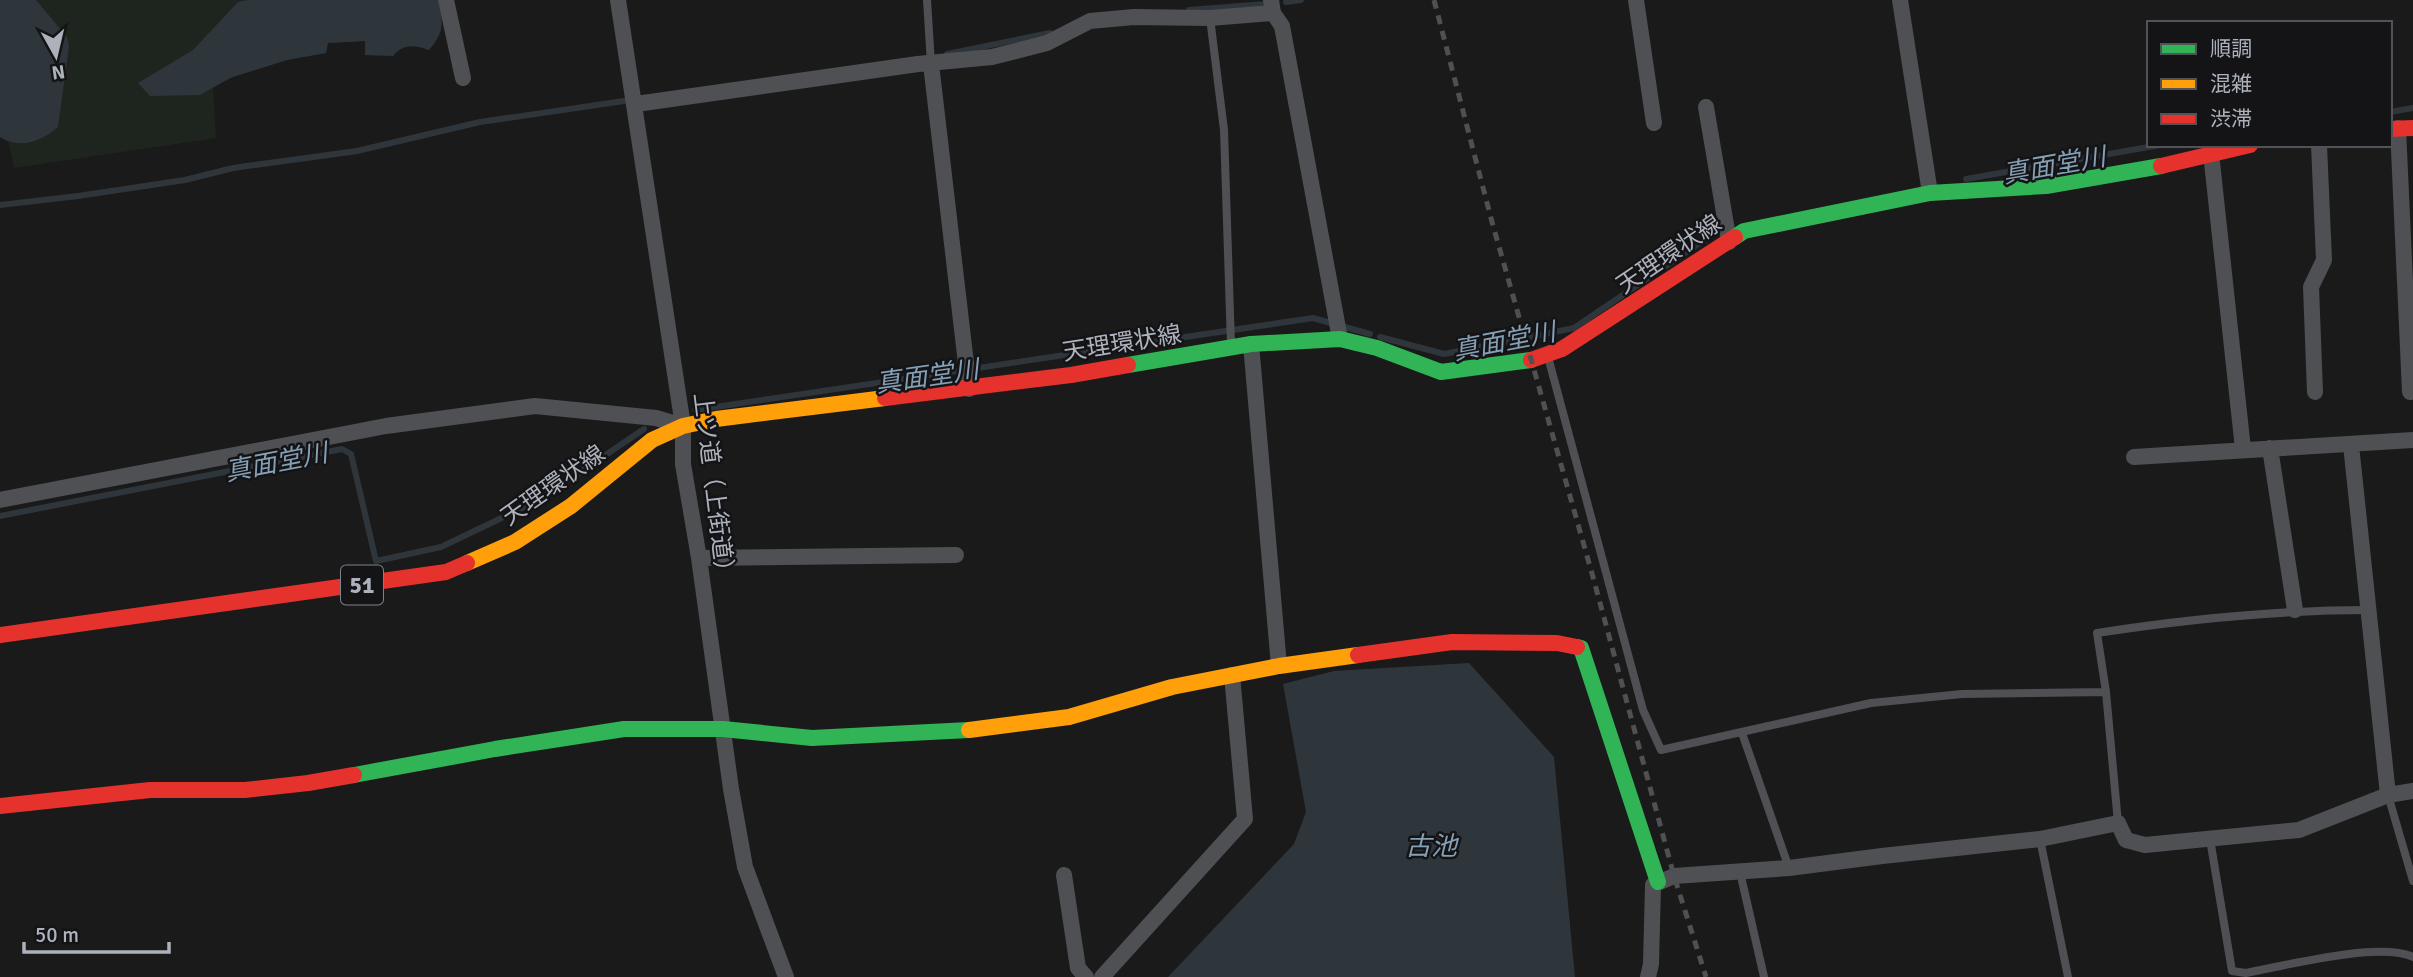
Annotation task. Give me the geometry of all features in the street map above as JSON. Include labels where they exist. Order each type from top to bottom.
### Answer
[{"type":"main road","name":"天理環状線","points":[[0,635],[446,572],[515,541],[571,506],[652,440],[683,426],[716,419],[1071,375],[1251,344],[1340,340],[1377,348],[1441,372],[1531,360],[1562,349],[1605,323],[1744,231],[1930,193],[2046,186],[2138,171],[2240,147]]},
{"type":"main road","points":[[0,806],[150,790],[245,790],[308,783],[624,729],[723,729],[812,738],[972,730],[1069,717],[1172,687],[1279,666],[1452,642],[1557,643],[1581,649],[1658,882]]},
{"type":"street","points":[[446,0],[463,78]]},
{"type":"street","name":"上ツ道（上街道）","points":[[618,0],[636,104],[683,426],[683,464],[731,789],[745,867],[786,977]]},
{"type":"street","points":[[1636,0],[1654,123]]},
{"type":"street","points":[[1900,0],[1930,193]]},
{"type":"street","points":[[636,104],[992,57],[1047,43],[1090,22],[1134,17],[1210,18],[1272,7],[1282,26],[1340,340]]},
{"type":"street","points":[[931,64],[969,389]]},
{"type":"street","points":[[1706,107],[1729,242]]},
{"type":"street","points":[[2400,128],[2410,391]]},
{"type":"street","points":[[2315,392],[2311,287],[2324,260],[2319,147]]},
{"type":"street","points":[[2210,153],[2243,449]]},
{"type":"street","points":[[1251,344],[1279,666]]},
{"type":"street","points":[[0,500],[386,426],[535,407],[656,418],[683,426]]},
{"type":"street","points":[[2134,457],[2413,440]]},
{"type":"street","points":[[2351,445],[2388,795]]},
{"type":"street","points":[[2270,448],[2295,610]]},
{"type":"street","points":[[699,558],[956,555]]},
{"type":"street","points":[[1102,977],[1245,819],[1232,675]]},
{"type":"street","points":[[1648,977],[1651,964],[1653,885],[1674,877],[1789,868],[2040,839],[2118,823],[2126,840],[2145,845],[2299,830],[2388,795],[2413,790]]},
{"type":"street","points":[[1064,875],[1077,968],[1086,977]]},
{"type":"lane","points":[[927,0],[931,64]]},
{"type":"lane","points":[[1210,18],[1224,130],[1231,348]]},
{"type":"lane","points":[[1548,354],[1643,710],[1661,750],[1871,703],[1962,694],[2106,692]]},
{"type":"lane","points":[[2118,823],[2106,692],[2097,633],[2166,622],[2295,610],[2370,610]]},
{"type":"lane","points":[[1742,733],[1789,868]]},
{"type":"lane","points":[[2388,795],[2413,881]]},
{"type":"lane","points":[[2040,839],[2068,977]]},
{"type":"lane","points":[[2210,839],[2232,971],[2237,974],[2362,953],[2404,953],[2413,957]]},
{"type":"lane","points":[[1740,872],[1765,977]]},
{"type":"shaded area","points":[[0,0],[438,0],[441,27],[429,50],[410,46],[393,56],[365,55],[365,41],[328,43],[326,53],[268,65],[226,81],[213,88],[216,138],[14,168],[9,143],[0,137]]},
{"type":"water","points":[[0,0],[36,0],[67,37],[69,46],[58,127],[30,142],[15,143],[0,137]]},
{"type":"water","points":[[438,0],[441,27],[429,50],[410,46],[393,56],[365,55],[365,41],[328,43],[326,53],[287,60],[230,78],[200,95],[150,96],[138,83],[193,50],[238,2]]},
{"type":"water","name":"古池","points":[[1469,663],[1554,757],[1575,977],[1168,977],[1294,844],[1306,812],[1283,684],[1334,671]]},
{"type":"waterway","points":[[1286,2],[1301,0]]},
{"type":"waterway","points":[[1189,10],[1266,4]]},
{"type":"waterway","points":[[947,54],[1050,33]]},
{"type":"waterway","points":[[0,205],[185,180],[233,168],[357,151],[480,122],[624,101]]},
{"type":"waterway","name":"真面堂川","points":[[2392,112],[2413,108]]},
{"type":"waterway","name":"真面堂川","points":[[1966,179],[2149,147]]},
{"type":"waterway","name":"真面堂川","points":[[1380,337],[1444,354],[1574,328],[1725,226]]},
{"type":"waterway","name":"真面堂川","points":[[695,410],[1313,318],[1370,334]]},
{"type":"waterway","name":"真面堂川","points":[[0,516],[342,449],[351,454],[376,561],[441,547],[539,500],[644,429]]},
{"type":"railway","points":[[1434,0],[1492,222],[1593,577],[1674,876],[1706,977]]},
{"type":"traffic: fast","points":[[1735,237],[1744,231],[1930,193],[2046,186],[2161,166]]},
{"type":"traffic: fast","points":[[1128,365],[1251,344],[1340,339],[1377,348],[1441,372],[1531,360]]},
{"type":"traffic: fast","points":[[1577,647],[1581,648],[1658,882]]},
{"type":"traffic: fast","points":[[354,775],[624,729],[723,729],[812,738],[969,730]]},
{"type":"traffic: slow","points":[[467,563],[515,542],[571,506],[652,440],[683,426],[716,419],[885,398]]},
{"type":"traffic: slow","points":[[969,730],[1069,717],[1172,687],[1279,666],[1358,655]]},
{"type":"traffic: jam","points":[[2392,129],[2413,128]]},
{"type":"traffic: jam","points":[[2161,166],[2242,147]]},
{"type":"traffic: jam","points":[[1531,360],[1562,349],[1735,237]]},
{"type":"traffic: jam","points":[[885,398],[1071,375],[1128,365]]},
{"type":"traffic: jam","points":[[0,635],[446,572],[467,563]]},
{"type":"traffic: jam","points":[[1358,655],[1452,642],[1557,643],[1577,647]]},
{"type":"traffic: jam","points":[[0,806],[150,790],[245,790],[354,775]]}]
